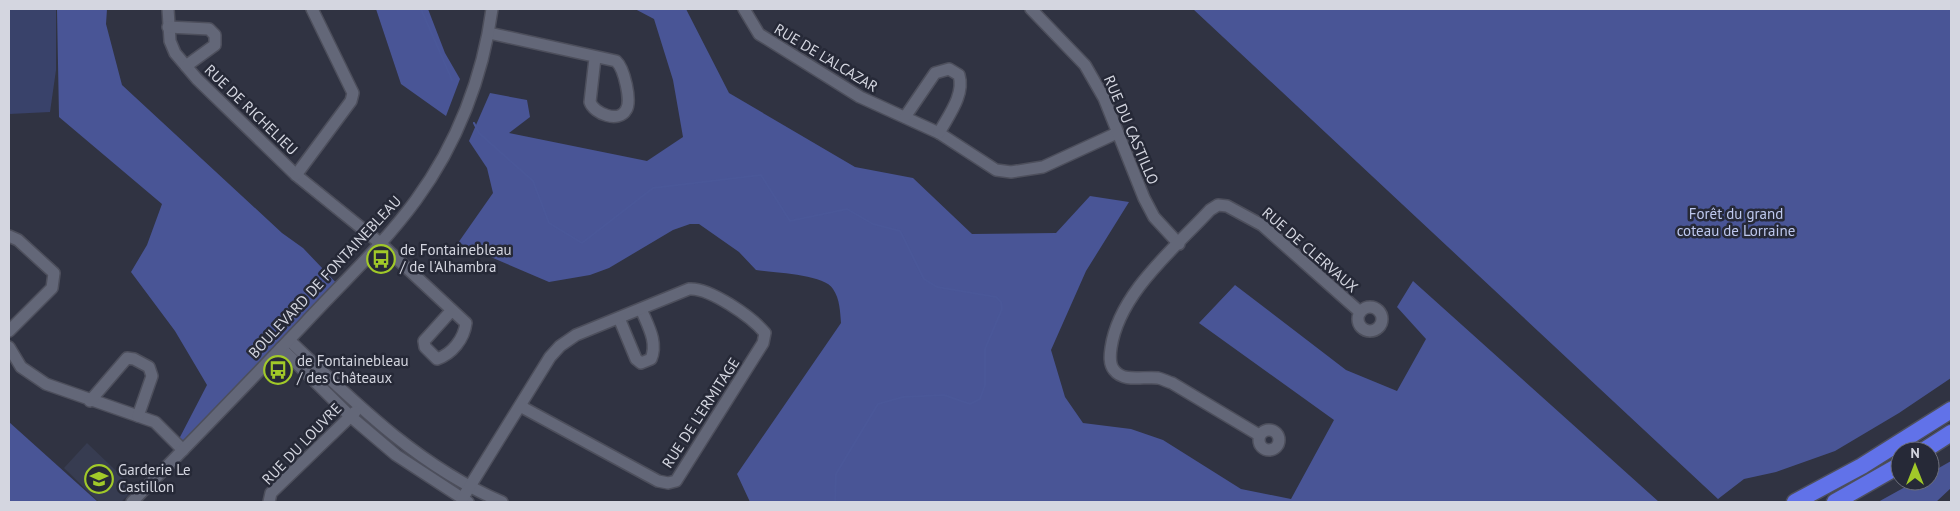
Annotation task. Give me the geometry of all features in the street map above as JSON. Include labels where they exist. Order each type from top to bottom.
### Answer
[{"type":"highway","points":[[1796,502],[1876,457],[1951,410]]},
{"type":"highway","points":[[1939,441],[1951,433]]},
{"type":"highway","points":[[1835,502],[1890,471]]},
{"type":"street","name":"RUE DE RICHELIEU","points":[[168,9],[170,41],[175,53],[197,80],[296,175],[380,243],[452,310]]},
{"type":"street","name":"RUE DE RICHELIEU","points":[[296,175],[352,102],[353,93],[312,9]]},
{"type":"street","name":"BOULEVARD DE FONTAINEBLEAU","points":[[132,502],[380,243],[416,200],[440,164],[462,119],[479,74],[489,34],[492,9]]},
{"type":"street","name":"RUE DE L'ALCAZAR","points":[[744,9],[759,34],[860,97],[939,133],[996,170],[1011,172],[1043,168],[1117,133]]},
{"type":"street","name":"RUE DU CASTILLO","points":[[1031,9],[1085,65],[1104,98],[1144,198],[1154,217],[1179,244]]},
{"type":"street","name":"RUE DE RICHELIEU","points":[[168,26],[210,29],[215,35],[215,45],[186,66]]},
{"type":"street","points":[[489,34],[616,61],[621,65],[628,103],[625,112],[621,115],[602,114],[592,107],[590,102],[595,58]]},
{"type":"street","points":[[905,117],[935,72],[949,69],[959,75],[962,85],[959,95],[939,133]]},
{"type":"street","name":"RUE DE CLERVAUX","points":[[1259,435],[1172,383],[1157,378],[1127,377],[1114,370],[1110,357],[1119,321],[1137,289],[1210,210],[1218,205],[1227,206],[1262,225],[1360,312]]},
{"type":"street","points":[[9,236],[18,240],[54,273],[52,288],[9,331]]},
{"type":"street","name":"RUE DE L'ERMITAGE","points":[[465,501],[468,488],[550,357],[560,346],[576,335],[641,310],[688,289],[698,288],[711,294],[759,325],[765,333],[763,344],[676,481],[668,483],[658,481],[520,406]]},
{"type":"street","points":[[619,318],[636,359],[642,364],[651,359],[655,351],[654,341],[641,310]]},
{"type":"street","points":[[285,344],[410,449],[468,488],[502,502]]},
{"type":"street","points":[[285,344],[350,416],[396,455],[465,501]]},
{"type":"street","points":[[9,347],[21,367],[46,384],[154,422],[183,450]]},
{"type":"street","points":[[90,400],[127,358],[134,359],[149,367],[152,376],[138,416]]},
{"type":"street","name":"RUE DU LOUVRE","points":[[269,502],[271,494],[359,407]]},
{"type":"shaded area","points":[[9,9],[56,9],[56,70],[50,112],[9,114]]},
{"type":"shaded area","name":"Garderie Le Castillon","points":[[87,443],[135,489],[121,502],[99,502],[64,468]]},
{"type":"green space","points":[[57,9],[107,9],[106,24],[122,85],[282,233],[303,248],[344,291],[183,450],[179,439],[207,385],[175,331],[131,272],[147,245],[162,204],[59,117]]},
{"type":"green space","points":[[376,9],[428,9],[445,53],[460,79],[446,116],[401,84]]},
{"type":"green space","points":[[635,9],[686,9],[729,93],[855,167],[913,178],[972,234],[1056,233],[1090,196],[1129,202],[1086,271],[1051,350],[1065,397],[1083,423],[1131,429],[1163,440],[1241,489],[1291,499],[1334,420],[1199,323],[1235,285],[1346,370],[1397,391],[1426,339],[1397,307],[1413,281],[1659,502],[750,502],[737,474],[841,323],[837,297],[828,284],[809,277],[756,270],[739,252],[699,224],[690,224],[673,230],[609,268],[590,275],[549,282],[458,243],[493,193],[487,168],[469,141],[490,93],[527,100],[530,117],[509,133],[647,161],[683,137],[673,80],[654,19]]},
{"type":"green space","name":"Forêt du grand coteau de Lorraine","points":[[1193,9],[1951,9],[1951,378],[1899,413],[1835,451],[1776,472],[1744,479],[1718,499]]},
{"type":"green space","points":[[9,422],[98,502],[9,502]]},
{"type":"green space","points":[[1951,461],[1951,488],[1936,502],[1878,502],[1898,491],[1940,491],[1940,467]]},
{"type":"waterway","points":[[421,9],[452,80]]},
{"type":"waterway","points":[[474,123],[479,133],[533,181],[549,223],[582,243],[653,188],[761,175],[790,221],[847,209],[873,224],[900,231],[924,279],[937,287],[996,297],[1001,302],[1002,309],[985,349],[985,385],[980,399],[970,404],[944,395],[903,397],[878,404],[836,474],[835,502]]},
{"type":"place","name":"de Fontainebleau / de l'Alhambra","points":[[381,259]]},
{"type":"place","name":"de Fontainebleau / des Châteaux","points":[[278,370]]},
{"type":"place","name":"Garderie Le Castillon","points":[[99,479]]}]
